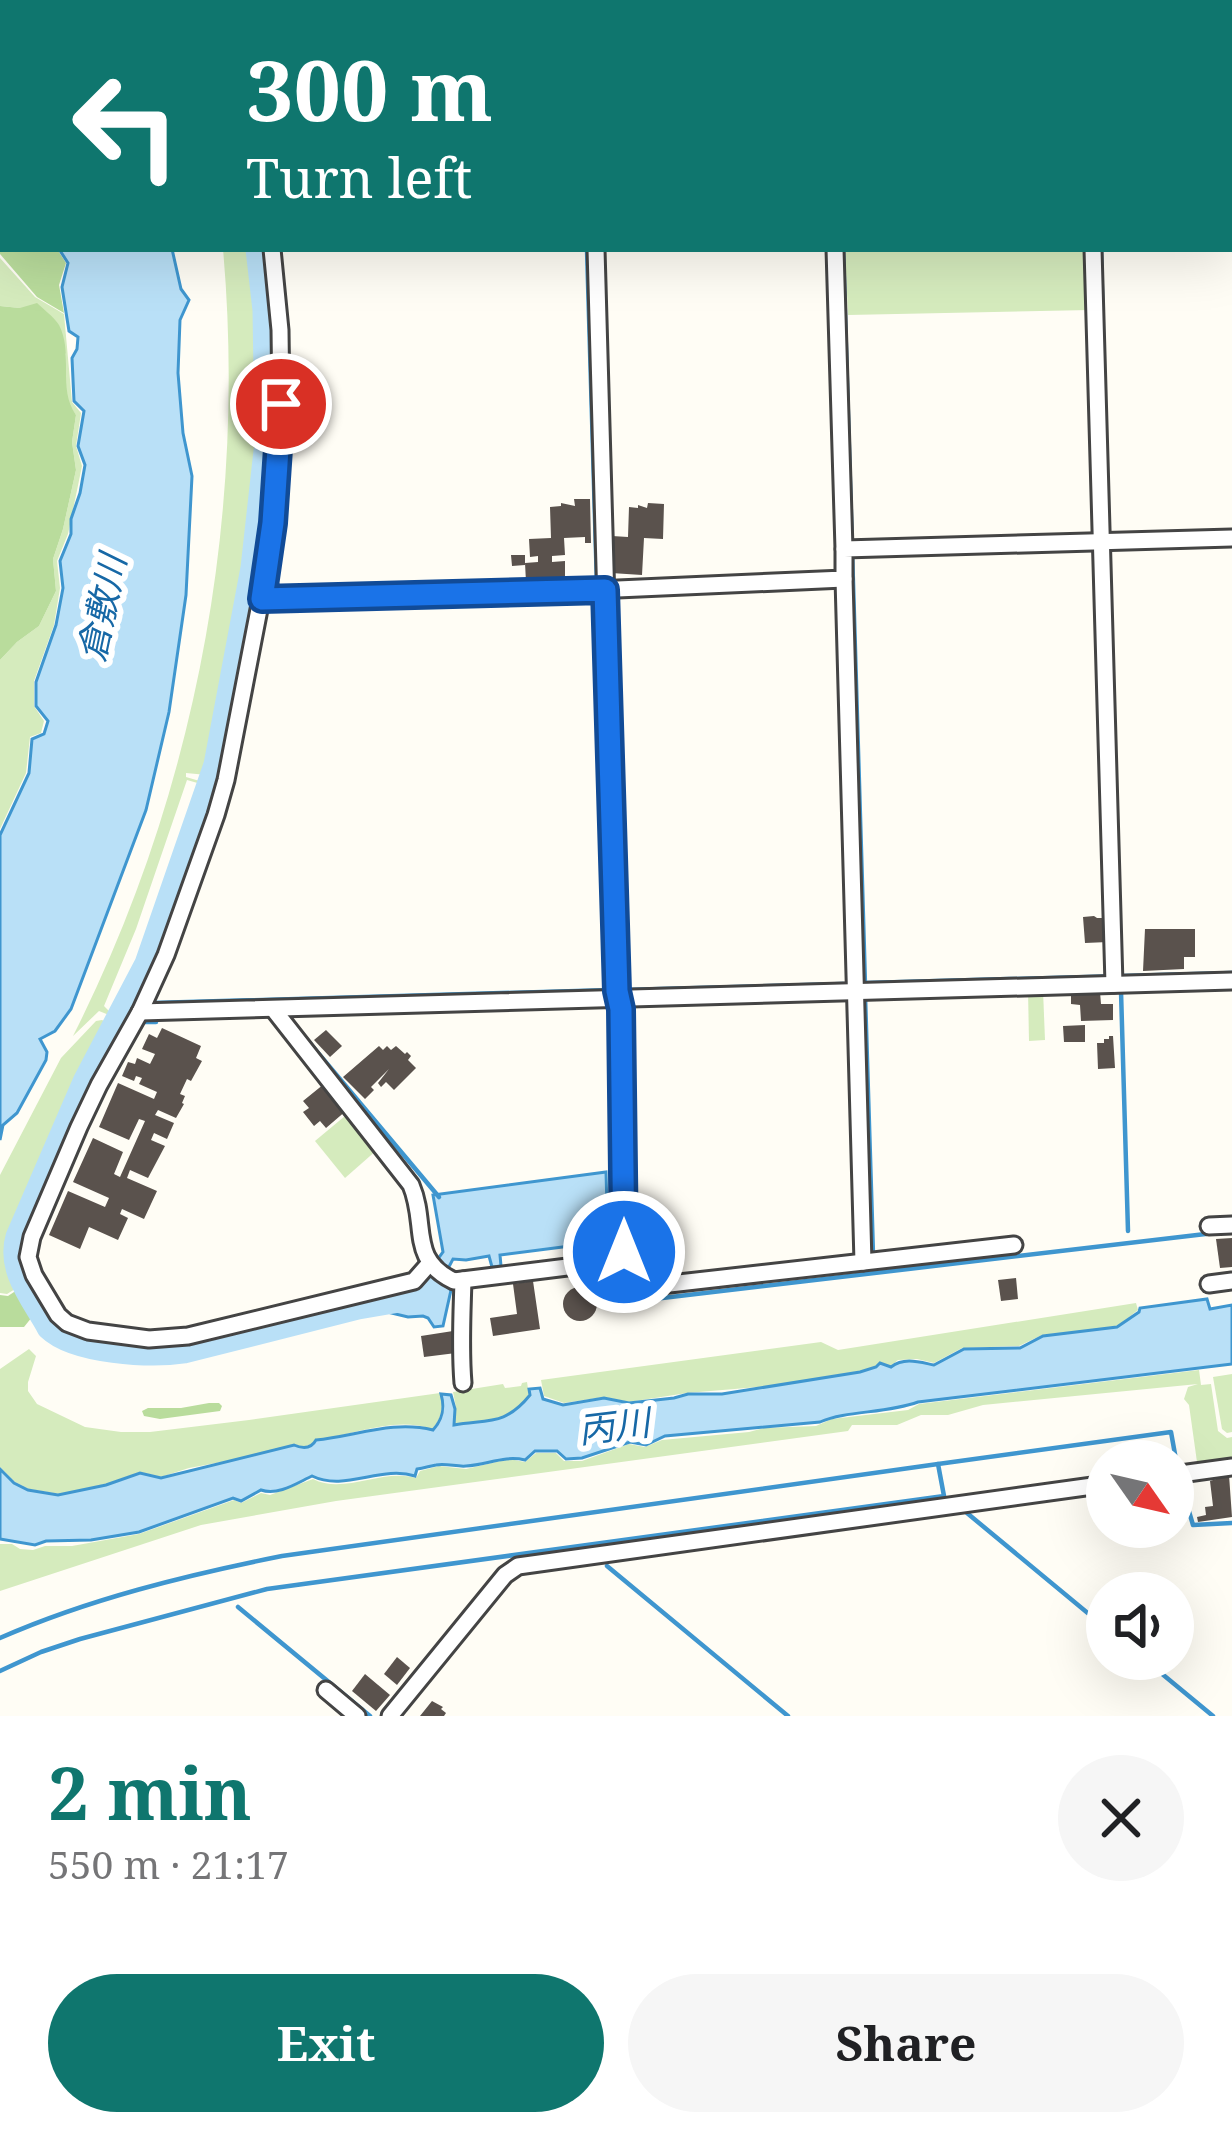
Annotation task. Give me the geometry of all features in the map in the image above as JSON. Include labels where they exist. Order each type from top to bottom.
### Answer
[{"type":"street","points":[[272,252],[281,404],[273,523],[235,744],[216,815],[166,955],[88,1106],[32,1237],[28,1257],[34,1275],[67,1323],[88,1331],[149,1339],[176,1338],[442,1272],[624,1259]]},
{"type":"street","points":[[596,252],[600,590],[628,1270],[652,1286],[1014,1245]]},
{"type":"street","points":[[835,252],[850,549],[844,579],[869,1262]]},
{"type":"street","points":[[1093,252],[1107,542],[1117,981]]},
{"type":"street","points":[[850,549],[1232,538]]},
{"type":"street","points":[[262,599],[844,579]]},
{"type":"street","points":[[140,1012],[1232,981]]},
{"type":"street","points":[[274,1010],[411,1185],[426,1259],[442,1272],[462,1328],[463,1383]]},
{"type":"street","points":[[1209,1226],[1232,1225]]},
{"type":"street","points":[[1209,1284],[1232,1281]]},
{"type":"street","points":[[1194,1472],[1232,1467]]},
{"type":"street","points":[[390,1716],[518,1566],[1086,1487]]},
{"type":"street","points":[[326,1690],[357,1716]]},
{"type":"green space","points":[[59,252],[66,263],[59,285],[64,313],[37,297],[0,254]]},
{"type":"green space","points":[[223,252],[251,252],[258,448],[245,579],[222,710],[207,775],[186,773],[203,782],[162,901],[139,959],[114,1017],[99,1011],[73,1036],[151,849],[180,752],[203,653],[227,452]],"holes":[[[187,780],[201,784],[141,953],[117,1008],[110,1012],[104,1006]]]},
{"type":"green space","points":[[845,252],[1088,252],[1089,310],[848,315]]},
{"type":"green space","points":[[0,258],[35,297],[64,314],[72,402],[81,413],[76,446],[82,466],[68,534],[57,561],[60,588],[54,625],[34,681],[34,706],[44,721],[41,733],[30,737],[26,773],[0,829],[0,660],[39,626],[56,591],[53,559],[76,470],[72,442],[76,415],[66,401],[66,354],[20,308],[0,306]]},
{"type":"green space","points":[[37,303],[57,322],[63,336],[67,394],[76,415],[72,442],[76,470],[53,559],[56,591],[39,626],[0,660],[0,306],[20,308]]},
{"type":"green space","points":[[1028,990],[1043,990],[1045,1040],[1029,1041]]},
{"type":"green space","points":[[102,1020],[111,1025],[78,1082],[15,1228],[11,1258],[20,1286],[0,1293],[0,1175],[61,1058]]},
{"type":"green space","points":[[351,1111],[378,1149],[345,1178],[315,1141]]},
{"type":"green space","points":[[20,1288],[32,1317],[24,1327],[0,1327],[0,1295]]},
{"type":"green space","points":[[1136,1303],[1138,1310],[1108,1328],[1042,1335],[1019,1346],[962,1348],[934,1363],[898,1360],[891,1366],[880,1362],[860,1371],[770,1386],[629,1402],[604,1397],[564,1403],[544,1396],[541,1380],[821,1342],[838,1350]]},
{"type":"green space","points":[[29,1349],[36,1356],[28,1391],[37,1404],[85,1427],[150,1432],[440,1393],[441,1412],[432,1429],[374,1428],[161,1477],[140,1472],[59,1494],[29,1489],[0,1467],[0,1369]]},
{"type":"green space","points":[[1199,1370],[1201,1385],[1211,1384],[1218,1431],[1232,1437],[1232,1461],[1199,1466],[1197,1462],[1189,1405],[1184,1399],[1188,1387],[1198,1384],[983,1405],[948,1415],[921,1415],[897,1425],[852,1425],[848,1431],[336,1501],[201,1525],[0,1591],[0,1544],[33,1550],[139,1534],[234,1500],[241,1503],[313,1479],[337,1484],[390,1476],[416,1478],[420,1471],[439,1466],[466,1469],[509,1459],[525,1462],[536,1453],[582,1461],[629,1444],[645,1447],[662,1440],[816,1426],[919,1404]]},
{"type":"green space","points":[[1232,1374],[1232,1432],[1227,1433],[1222,1429],[1213,1377]]},
{"type":"green space","points":[[527,1382],[529,1395],[512,1412],[454,1425],[453,1392]]},
{"type":"green space","points":[[219,1403],[220,1411],[160,1419],[144,1416],[142,1411],[148,1408]]},
{"type":"water","name":"倉敷川","points":[[61,252],[173,252],[181,289],[189,300],[180,320],[178,373],[192,476],[186,595],[169,712],[146,810],[71,1009],[55,1031],[40,1039],[46,1060],[17,1113],[3,1125],[0,1140],[0,835],[29,773],[32,739],[44,734],[48,721],[36,706],[36,682],[56,625],[63,588],[60,561],[71,534],[85,465],[78,446],[84,411],[74,401],[72,358],[78,337],[69,331],[62,287],[68,263]]},
{"type":"water","points":[[606,1172],[608,1241],[600,1242],[601,1253],[596,1254],[594,1243],[500,1255],[501,1266],[492,1267],[489,1256],[453,1259],[441,1282],[451,1290],[443,1326],[434,1327],[423,1316],[365,1312],[363,1299],[419,1285],[443,1252],[433,1195]]},
{"type":"water","name":"丙川","points":[[1207,1299],[1210,1309],[1232,1305],[1232,1364],[918,1402],[820,1422],[665,1436],[646,1445],[630,1442],[582,1458],[535,1451],[525,1460],[436,1465],[417,1469],[415,1476],[402,1473],[337,1481],[312,1476],[281,1490],[261,1490],[241,1501],[233,1498],[139,1532],[35,1545],[0,1539],[0,1469],[28,1490],[58,1495],[140,1473],[161,1478],[294,1445],[306,1447],[316,1440],[403,1427],[433,1430],[442,1413],[441,1394],[451,1395],[454,1425],[504,1417],[530,1395],[529,1389],[540,1388],[543,1399],[563,1405],[604,1398],[629,1403],[722,1394],[860,1372],[880,1363],[934,1365],[964,1349],[1020,1348],[1043,1336],[1117,1327],[1140,1308]]},
{"type":"building","points":[[574,499],[590,499],[591,543],[585,543],[585,537],[564,538],[565,555],[552,556],[552,562],[565,561],[565,580],[526,582],[525,563],[538,562],[538,556],[530,557],[529,539],[551,538],[550,507],[575,506]]},
{"type":"building","points":[[648,503],[664,504],[663,539],[644,538],[642,575],[611,573],[612,536],[628,537],[629,507],[647,508]]},
{"type":"building","points":[[511,555],[525,555],[525,565],[512,566]]},
{"type":"building","points":[[1083,917],[1107,918],[1108,942],[1085,943]]},
{"type":"building","points":[[1145,929],[1195,929],[1195,957],[1184,957],[1184,969],[1143,971]]},
{"type":"building","points":[[1071,992],[1100,992],[1101,1004],[1113,1004],[1113,1020],[1081,1021],[1080,1005],[1071,1004]]},
{"type":"building","points":[[1085,1025],[1085,1042],[1064,1042],[1063,1026]]},
{"type":"building","points":[[162,1028],[201,1046],[196,1058],[202,1061],[180,1094],[185,1096],[184,1104],[176,1118],[158,1110],[155,1115],[174,1123],[167,1139],[154,1133],[151,1140],[165,1146],[148,1178],[130,1170],[127,1178],[157,1191],[144,1219],[122,1209],[120,1214],[128,1218],[118,1240],[89,1227],[80,1249],[49,1235],[68,1191],[105,1207],[109,1198],[73,1182],[93,1138],[123,1152],[114,1174],[120,1177],[145,1121],[139,1119],[129,1140],[99,1127],[118,1083],[154,1099],[157,1092],[139,1084],[142,1078],[136,1076],[134,1081],[122,1076],[128,1062],[135,1064],[137,1058],[150,1064],[155,1054],[142,1049],[149,1034],[157,1038]]},
{"type":"building","points":[[326,1030],[342,1046],[330,1057],[314,1040]]},
{"type":"building","points":[[1113,1036],[1115,1068],[1098,1069],[1097,1043]]},
{"type":"building","points":[[379,1046],[407,1052],[416,1068],[394,1090],[386,1082],[381,1087],[378,1083],[389,1069],[365,1099],[343,1077]]},
{"type":"building","points":[[324,1084],[347,1110],[326,1128],[320,1121],[314,1126],[303,1112],[309,1108],[303,1101]]},
{"type":"building","points":[[1232,1238],[1232,1267],[1220,1268],[1216,1239]]},
{"type":"building","points":[[1016,1278],[1018,1299],[1001,1301],[998,1280]]},
{"type":"building","points":[[533,1281],[540,1329],[493,1336],[490,1318],[517,1314],[513,1284]]},
{"type":"building","points":[[580,1287],[592,1292],[597,1304],[592,1316],[580,1321],[568,1316],[563,1304],[568,1292]]},
{"type":"building","points":[[453,1331],[456,1353],[424,1357],[421,1336]]},
{"type":"building","points":[[1229,1475],[1232,1517],[1198,1522],[1197,1517],[1206,1515],[1205,1507],[1213,1506],[1210,1481]]},
{"type":"building","points":[[397,1657],[410,1668],[397,1685],[384,1674]]},
{"type":"building","points":[[365,1674],[390,1695],[376,1711],[352,1691]]},
{"type":"building","points":[[432,1701],[443,1707],[444,1716],[420,1716]]},
{"type":"waterway","points":[[259,252],[266,310],[268,442],[254,568],[217,765],[148,964],[86,1082],[19,1237],[18,1261],[25,1284],[50,1327],[77,1341],[114,1349],[184,1350],[399,1299]]},
{"type":"waterway","points":[[587,252],[609,989]]},
{"type":"waterway","points":[[843,252],[865,985]]},
{"type":"waterway","points":[[1101,252],[1104,386]]},
{"type":"waterway","points":[[866,983],[1232,973]]},
{"type":"waterway","points":[[624,990],[843,984]]},
{"type":"waterway","points":[[153,1003],[611,990]]},
{"type":"waterway","points":[[1121,991],[1128,1231]]},
{"type":"waterway","points":[[865,996],[873,1255]]},
{"type":"waterway","points":[[141,1022],[156,1022]]},
{"type":"waterway","points":[[292,1022],[439,1197]]},
{"type":"waterway","points":[[600,1269],[637,1301],[1214,1233]]},
{"type":"waterway","points":[[1113,1440],[1171,1432],[1172,1440]]},
{"type":"waterway","points":[[0,1671],[80,1639],[267,1589],[944,1496],[938,1464],[1086,1444]]},
{"type":"waterway","points":[[0,1638],[139,1590],[282,1556],[938,1464]]},
{"type":"waterway","points":[[967,1513],[1086,1612]]},
{"type":"waterway","points":[[1194,1525],[1232,1523]]},
{"type":"waterway","points":[[607,1566],[788,1716]]},
{"type":"waterway","points":[[238,1607],[370,1716]]},
{"type":"waterway","points":[[1169,1680],[1213,1716]]},
{"type":"route","points":[[281,404],[262,599],[605,590],[621,1009],[624,1252]]}]
